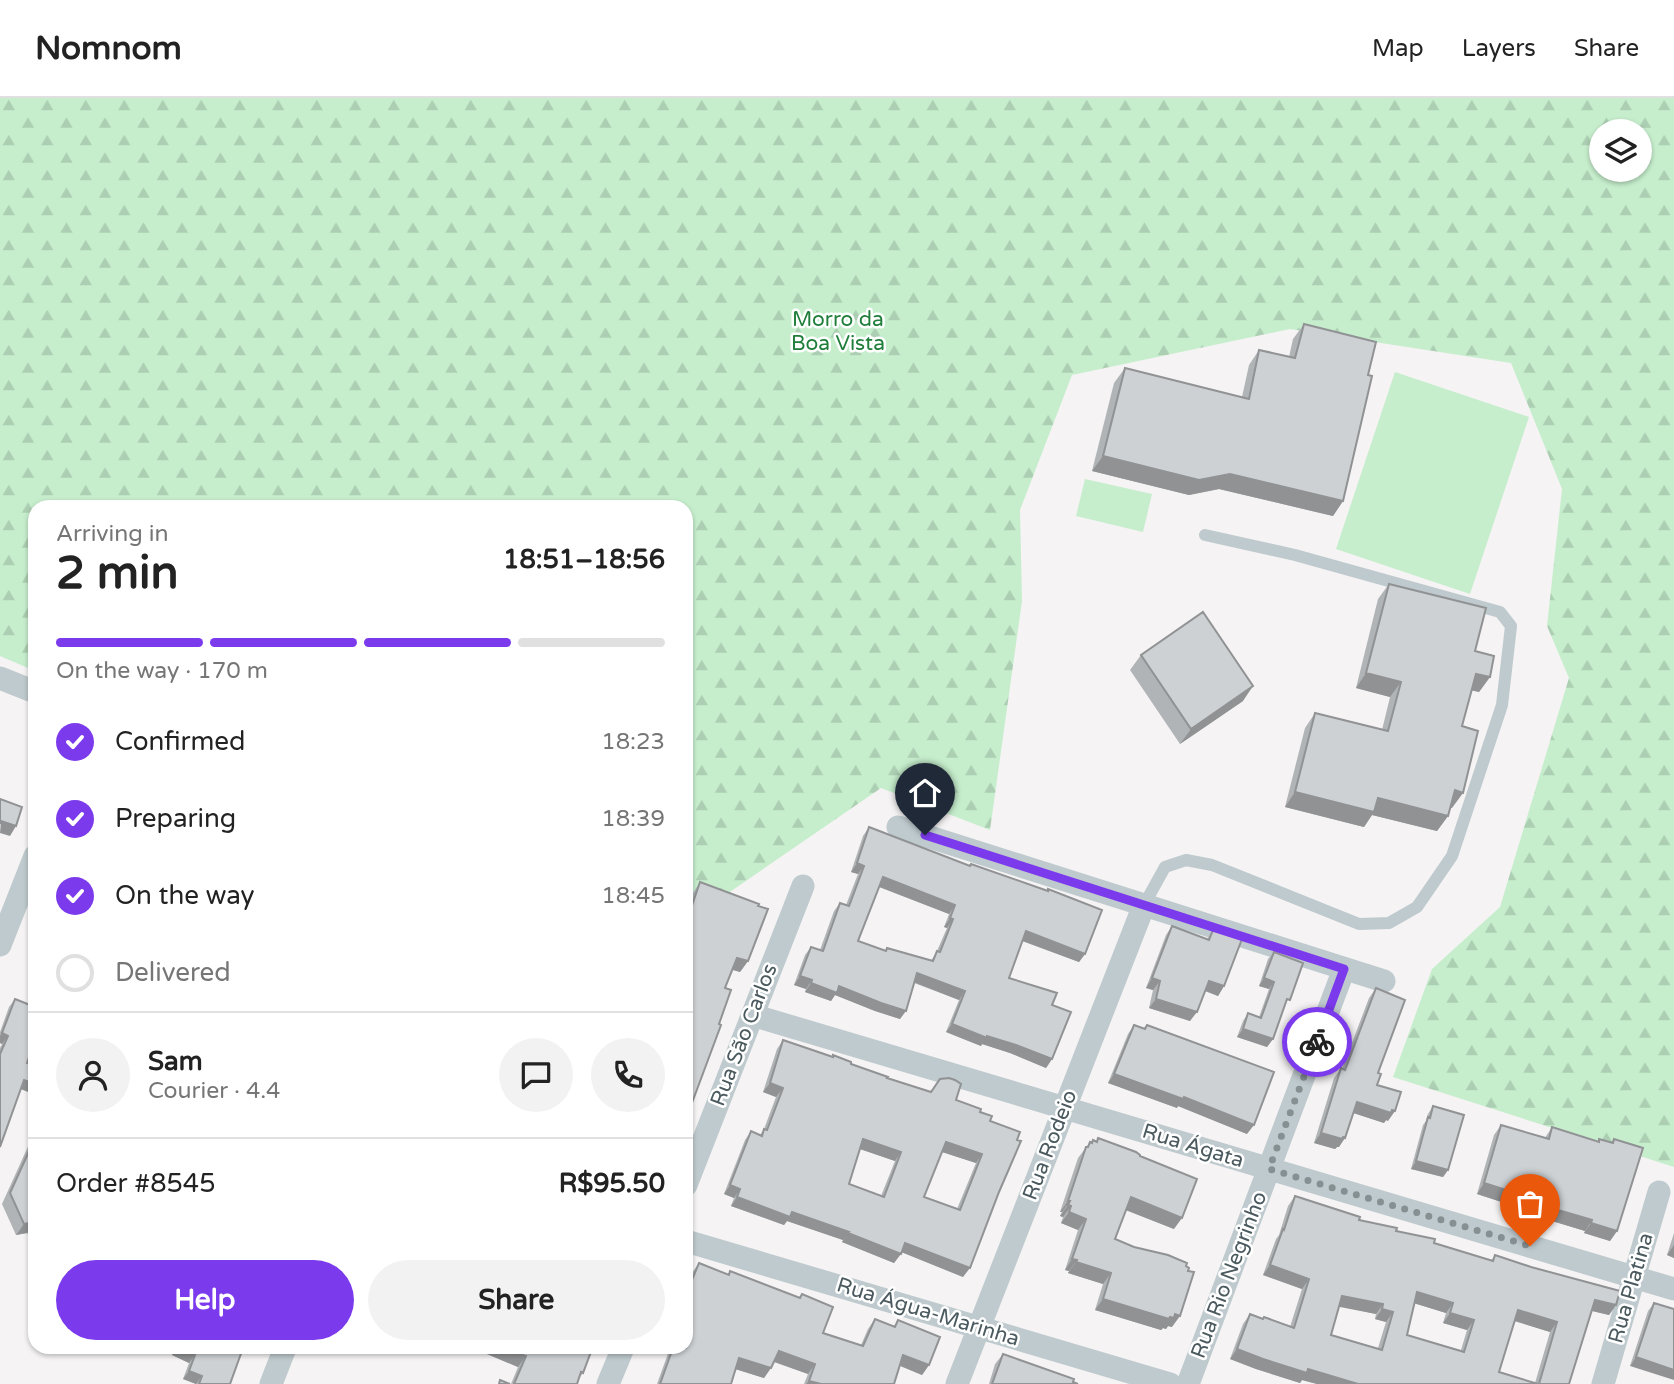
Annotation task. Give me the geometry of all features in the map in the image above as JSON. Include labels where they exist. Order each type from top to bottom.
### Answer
[{"type":"street","points":[[0,678],[28,689]]},
{"type":"street","points":[[898,827],[1384,981]]},
{"type":"street","points":[[0,945],[28,874]]},
{"type":"street","name":"Rua São Carlos","points":[[693,1167],[803,886]]},
{"type":"street","name":"Rua Rodeio","points":[[957,1384],[1144,905]]},
{"type":"street","name":"Rua Rio Negrinho","points":[[1188,1384],[1344,969]]},
{"type":"street","name":"Rua Ágata","points":[[752,1015],[1674,1289]]},
{"type":"street","name":"Rua Platina","points":[[1603,1384],[1659,1192]]},
{"type":"street","name":"Rua Água-Marinha","points":[[693,1243],[1170,1384]]},
{"type":"street","points":[[271,1384],[283,1354]]},
{"type":"street","points":[[608,1384],[620,1354]]},
{"type":"lane","points":[[1144,905],[1165,867],[1186,860],[1212,865],[1359,924],[1389,923],[1417,906],[1452,856],[1502,705],[1511,626],[1500,612],[1295,555],[1205,535]]},
{"type":"green space","name":"Morro da Boa Vista","points":[[0,98],[1674,98],[1674,1167],[1393,1077],[1432,969],[1500,907],[1569,678],[1547,626],[1562,489],[1511,363],[1290,329],[1072,375],[1020,510],[1022,601],[990,830],[881,788],[693,917],[693,500],[28,500],[28,668],[0,656]]},
{"type":"green space","points":[[1395,372],[1529,417],[1470,594],[1336,549]]},
{"type":"green space","points":[[1085,479],[1152,494],[1143,532],[1076,516]]},
{"type":"building","points":[[1304,324],[1376,342],[1368,375],[1372,376],[1343,501],[1230,474],[1199,480],[1103,456],[1125,368],[1249,399],[1259,350],[1295,358]]},
{"type":"building","points":[[1389,584],[1486,608],[1475,651],[1494,656],[1490,677],[1476,674],[1462,726],[1478,731],[1463,793],[1455,790],[1448,816],[1378,798],[1374,812],[1295,792],[1315,713],[1388,731],[1401,682],[1366,673]]},
{"type":"building","points":[[1203,612],[1253,686],[1191,729],[1141,655]]},
{"type":"building","points":[[0,799],[22,807],[16,826],[1,821],[0,824]]},
{"type":"building","points":[[869,827],[970,866],[971,864],[1048,889],[1102,910],[1085,954],[1026,931],[1009,978],[1057,993],[1052,1005],[1071,1012],[1052,1059],[952,1024],[965,991],[917,973],[906,1011],[839,986],[837,993],[800,976],[811,947],[823,951],[840,903],[849,906],[864,866],[857,863]],"holes":[[[883,877],[955,905],[950,918],[953,919],[940,952],[937,951],[933,961],[887,948],[886,951],[858,941]]]},
{"type":"building","points":[[700,882],[768,909],[748,961],[737,958],[725,988],[731,990],[693,1100],[693,902]]},
{"type":"building","points":[[1172,926],[1209,940],[1213,930],[1242,939],[1224,986],[1209,981],[1197,1012],[1156,999],[1160,981],[1152,978]]},
{"type":"building","points":[[1274,952],[1303,963],[1273,1039],[1243,1029],[1248,1013],[1261,1018],[1274,982],[1264,978]]},
{"type":"building","points":[[1376,988],[1405,1000],[1378,1073],[1381,1074],[1377,1085],[1401,1092],[1395,1111],[1392,1110],[1391,1113],[1357,1102],[1345,1138],[1321,1133],[1341,1068],[1345,1070]]},
{"type":"building","points":[[15,999],[28,1004],[28,1081],[24,1080],[0,1147],[0,1054],[8,1036],[2,1033]]},
{"type":"building","points":[[1134,1025],[1145,1029],[1147,1025],[1274,1072],[1254,1125],[1184,1097],[1183,1099],[1114,1074]]},
{"type":"building","points":[[783,1040],[833,1055],[887,1078],[931,1092],[940,1079],[955,1080],[961,1084],[956,1100],[981,1109],[980,1112],[992,1116],[990,1121],[1020,1132],[1017,1140],[1021,1141],[970,1268],[905,1243],[901,1254],[792,1212],[790,1217],[737,1197],[740,1189],[730,1185],[751,1131],[762,1136],[764,1129],[767,1130],[783,1088],[770,1083]],"holes":[[[863,1139],[901,1152],[884,1197],[849,1184]],[[946,1142],[982,1154],[960,1210],[924,1197]]]},
{"type":"building","points":[[1433,1106],[1464,1115],[1448,1170],[1416,1161]]},
{"type":"building","points":[[1501,1125],[1549,1139],[1552,1127],[1599,1142],[1599,1139],[1613,1143],[1614,1139],[1643,1148],[1617,1231],[1591,1223],[1592,1220],[1524,1200],[1525,1196],[1484,1183]]},
{"type":"building","points":[[1098,1138],[1197,1179],[1182,1218],[1131,1197],[1115,1239],[1187,1263],[1188,1271],[1194,1272],[1180,1316],[1175,1314],[1174,1318],[1169,1319],[1103,1299],[1111,1273],[1072,1259],[1086,1219],[1069,1212],[1071,1206],[1068,1201],[1086,1147],[1093,1140],[1097,1142]]},
{"type":"building","points":[[28,1153],[28,1223],[24,1224],[10,1193]]},
{"type":"building","points":[[1295,1196],[1360,1217],[1359,1220],[1435,1239],[1434,1243],[1493,1261],[1495,1255],[1620,1291],[1616,1305],[1595,1300],[1569,1384],[1539,1384],[1557,1322],[1518,1310],[1499,1372],[1538,1384],[1358,1384],[1308,1369],[1307,1373],[1237,1349],[1250,1314],[1294,1328],[1309,1279],[1270,1265]],"holes":[[[1417,1292],[1453,1303],[1450,1313],[1474,1320],[1464,1352],[1407,1335]],[[1342,1296],[1383,1304],[1382,1309],[1393,1312],[1382,1350],[1331,1335]]]},
{"type":"building","points":[[699,1263],[729,1275],[730,1271],[800,1298],[802,1294],[833,1307],[823,1333],[863,1346],[875,1319],[895,1327],[898,1320],[940,1337],[929,1365],[903,1355],[894,1384],[821,1384],[809,1381],[815,1364],[779,1351],[771,1368],[739,1358],[731,1384],[660,1384],[671,1354],[693,1354],[693,1277]]},
{"type":"building","points":[[1654,1303],[1674,1309],[1674,1370],[1636,1357]]},
{"type":"building","points":[[193,1354],[241,1354],[230,1384],[199,1384],[202,1376],[189,1371],[195,1355]]},
{"type":"building","points":[[520,1354],[590,1354],[577,1384],[514,1384],[526,1356]]},
{"type":"building","points":[[1003,1354],[1074,1379],[1073,1382],[1078,1384],[992,1384]]},
{"type":"way so far","points":[[1317,1042],[1269,1169],[1530,1246]]},
{"type":"route","points":[[925,835],[1344,969],[1317,1042]]}]
